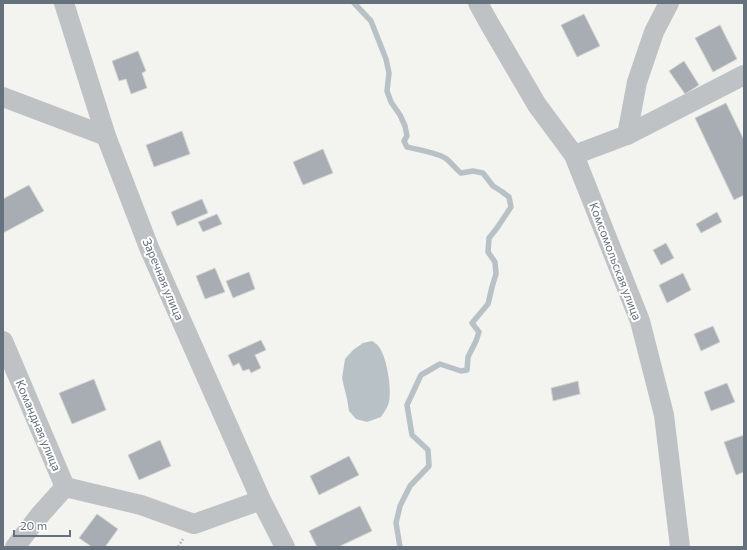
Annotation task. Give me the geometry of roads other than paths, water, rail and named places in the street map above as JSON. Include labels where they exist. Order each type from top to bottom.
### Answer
[{"type":"street","name":"Заречная улица","points":[[64,3],[106,136],[150,250],[262,500],[285,547]]},
{"type":"street","name":"Комсомольская улица","points":[[478,3],[537,105],[574,155],[640,321],[664,415],[680,547]]},
{"type":"street","points":[[627,136],[637,82],[654,32],[669,3]]},
{"type":"street","points":[[574,155],[627,136],[744,75]]},
{"type":"street","points":[[3,97],[106,136]]},
{"type":"street","name":"Командная улица","points":[[3,341],[65,487]]},
{"type":"street","points":[[15,547],[39,516],[65,487],[141,505],[194,524],[262,500]]},
{"type":"waterway","points":[[354,3],[371,21],[386,59],[389,73],[387,91],[391,102],[400,115],[405,126],[407,136],[404,141],[407,147],[441,156],[461,173],[473,171],[483,173],[493,186],[509,197],[511,207],[489,238],[488,252],[495,262],[496,274],[488,304],[472,323],[479,332],[468,357],[467,370],[461,371],[440,364],[421,375],[407,405],[412,435],[428,450],[429,466],[410,486],[400,506],[396,523],[400,547]]}]
